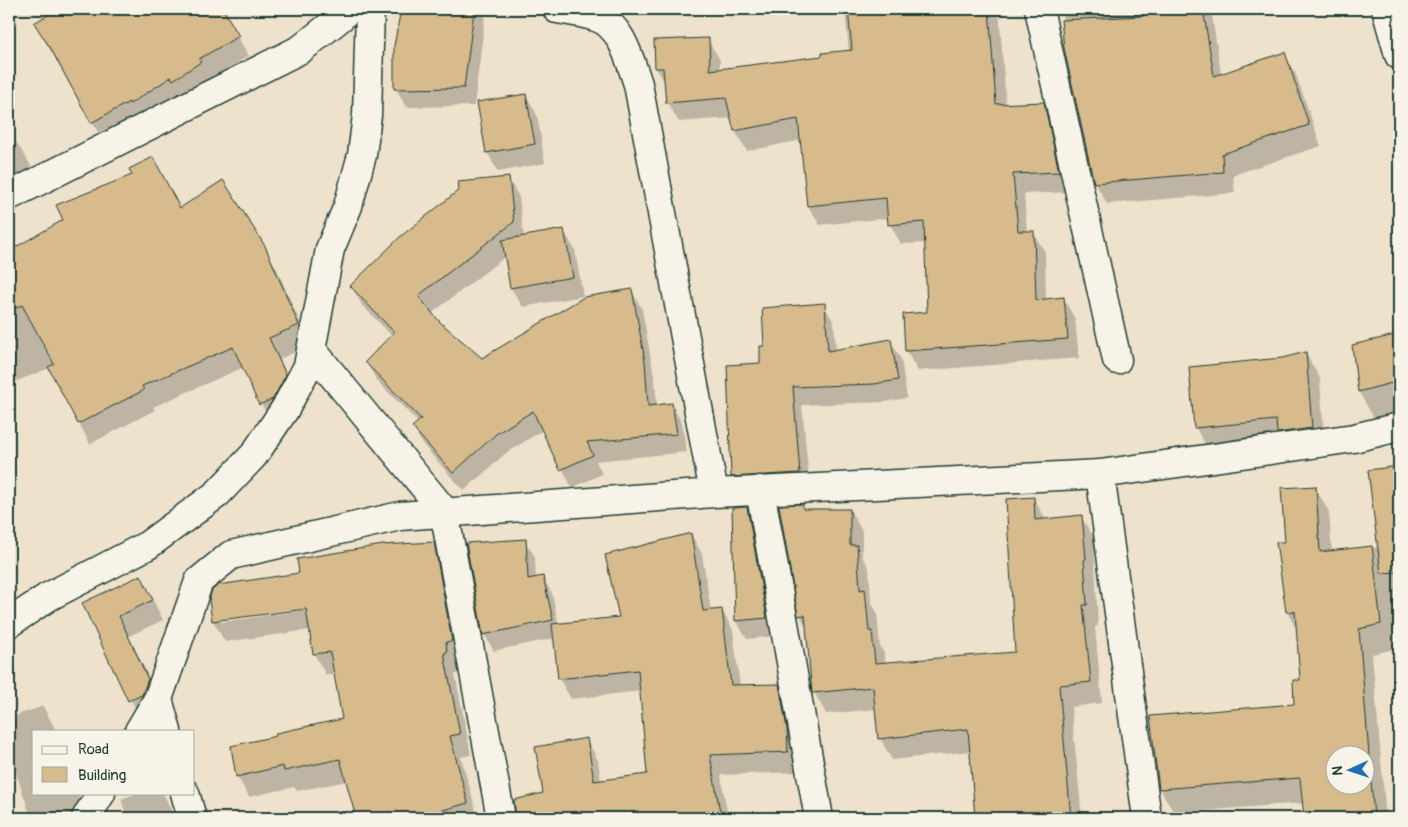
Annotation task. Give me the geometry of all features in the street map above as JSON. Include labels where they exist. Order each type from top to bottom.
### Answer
[{"type":"street","points":[[9,196],[301,49],[341,17],[348,9]]},
{"type":"street","points":[[9,623],[48,597],[148,545],[218,494],[254,454],[285,409],[308,366],[330,249],[348,206],[362,155],[367,115],[370,9]]},
{"type":"street","points":[[557,9],[598,17],[616,30],[638,84],[714,493]]},
{"type":"street","points":[[1039,9],[1118,360]]},
{"type":"street","points":[[1386,9],[1399,55]]},
{"type":"street","points":[[312,350],[444,511],[501,818]]},
{"type":"street","points":[[140,730],[158,699],[199,580],[231,555],[400,516],[444,511],[760,490],[1100,474],[1354,438],[1399,426]]},
{"type":"street","points":[[1100,474],[1147,818]]},
{"type":"street","points":[[760,490],[819,818]]},
{"type":"street","points":[[158,699],[167,730]]},
{"type":"street","points":[[86,818],[100,794]]},
{"type":"street","points":[[185,794],[192,818]]},
{"type":"building","points":[[58,9],[223,9],[239,36],[199,59],[201,62],[173,80],[171,77],[130,104],[129,102],[91,123],[52,51],[34,23]]},
{"type":"building","points":[[401,9],[474,11],[464,88],[394,89],[394,46]]},
{"type":"building","points":[[848,9],[989,9],[996,104],[1044,102],[1059,172],[1013,174],[1018,231],[1034,231],[1036,300],[1064,297],[1068,339],[905,351],[903,314],[927,312],[924,222],[888,225],[886,198],[807,206],[798,119],[734,131],[726,98],[666,103],[663,68],[655,68],[654,40],[709,38],[710,70],[822,56],[822,53],[852,50]]},
{"type":"building","points":[[1142,9],[1203,9],[1214,76],[1285,52],[1309,125],[1222,154],[1223,172],[1094,183],[1064,48],[1061,20],[1144,16]]},
{"type":"building","points":[[526,94],[535,144],[486,153],[477,102]]},
{"type":"building","points":[[153,157],[180,208],[223,180],[265,246],[299,325],[269,338],[286,375],[273,399],[259,405],[233,347],[142,386],[144,390],[78,424],[48,367],[54,364],[22,305],[9,311],[9,251],[63,220],[56,205],[132,175],[129,169]]},
{"type":"building","points":[[509,177],[514,222],[418,296],[440,322],[482,358],[584,297],[632,289],[645,361],[648,406],[672,403],[677,434],[587,442],[593,455],[560,470],[533,411],[496,434],[453,473],[412,427],[421,419],[365,362],[394,332],[350,286],[400,237],[459,190],[458,182]]},
{"type":"building","points":[[564,229],[573,277],[510,288],[502,240]]},
{"type":"building","points":[[825,303],[828,351],[891,339],[898,380],[874,384],[793,387],[800,473],[731,477],[727,365],[760,363],[760,346],[764,346],[762,308]]},
{"type":"building","points":[[1399,334],[1399,381],[1358,392],[1352,345]]},
{"type":"building","points":[[1306,352],[1312,428],[1277,433],[1276,420],[1194,428],[1189,367],[1282,358]]},
{"type":"building","points":[[1399,466],[1399,572],[1381,573],[1368,470]]},
{"type":"building","points":[[1316,486],[1320,552],[1372,546],[1381,624],[1359,629],[1368,744],[1326,744],[1326,794],[1372,794],[1374,818],[1304,818],[1300,778],[1159,789],[1150,716],[1294,704],[1293,680],[1300,680],[1295,611],[1286,612],[1276,542],[1285,542],[1281,488]]},
{"type":"building","points":[[1034,497],[1035,520],[1082,515],[1086,559],[1084,560],[1087,605],[1083,605],[1091,682],[1059,685],[1071,818],[975,818],[968,729],[878,739],[873,687],[812,693],[805,615],[798,616],[779,505],[803,504],[803,509],[850,509],[850,545],[857,545],[860,590],[865,589],[869,631],[872,631],[875,663],[1015,652],[1006,499]]},
{"type":"building","points":[[747,507],[767,618],[735,621],[732,508]]},
{"type":"building","points":[[691,533],[703,611],[722,609],[731,685],[779,684],[787,729],[788,752],[710,755],[721,818],[516,818],[514,800],[543,793],[535,747],[587,738],[594,781],[647,774],[638,670],[558,679],[552,624],[619,617],[605,555]]},
{"type":"building","points":[[526,539],[528,579],[543,576],[553,620],[483,635],[466,543]]},
{"type":"building","points":[[434,542],[452,641],[446,642],[447,653],[444,653],[460,734],[450,736],[468,803],[414,818],[356,818],[340,759],[284,771],[283,766],[236,777],[231,746],[276,736],[276,733],[342,719],[330,652],[313,654],[306,609],[212,621],[209,600],[212,590],[218,585],[299,573],[297,559],[383,545]]},
{"type":"building","points":[[141,575],[153,600],[119,616],[148,679],[142,695],[128,701],[82,603]]}]
